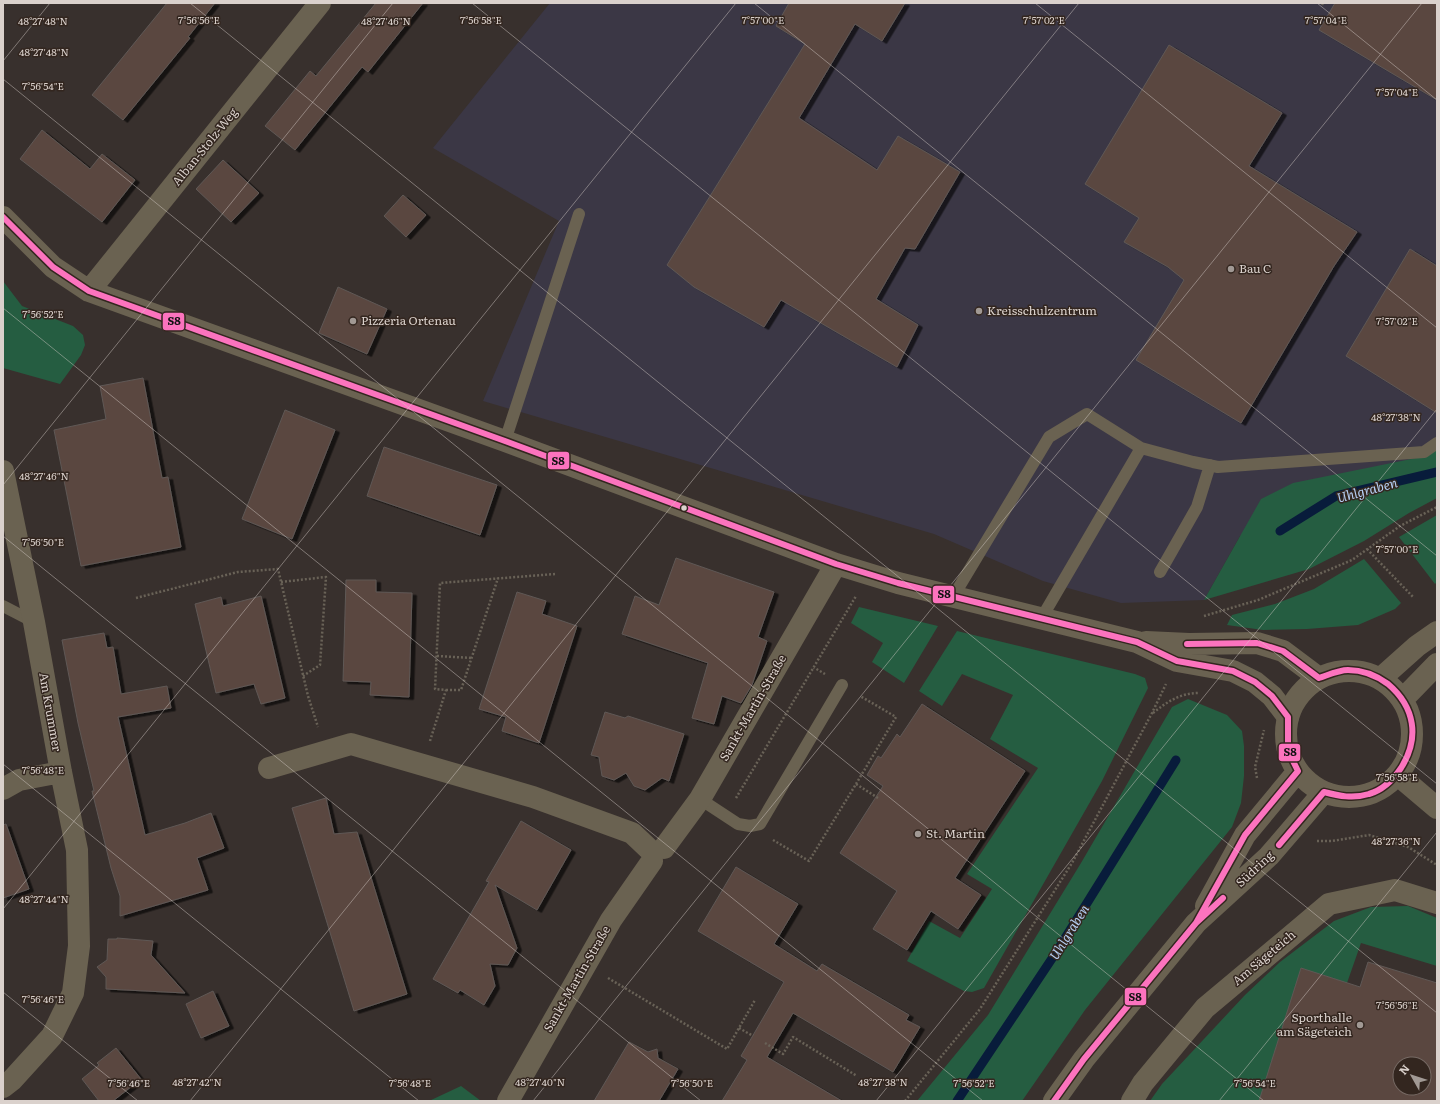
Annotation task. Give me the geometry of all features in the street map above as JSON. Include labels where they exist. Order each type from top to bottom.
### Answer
[{"type":"street","name":"Alban-Stolz-Weg","points":[[89,291],[320,3]]},
{"type":"street","points":[[3,217],[53,267],[89,291],[505,441],[836,564],[898,583],[1137,642],[1189,644],[1257,643],[1283,651],[1319,678]]},
{"type":"street","name":"Am Krummer","points":[[3,471],[34,622],[61,772],[77,850],[79,946],[73,993],[52,1036],[12,1080],[3,1087]]},
{"type":"street","name":"Sankt-Martin-Straße","points":[[508,1101],[611,920],[656,853],[700,800],[836,564]]},
{"type":"street","points":[[1380,678],[1417,646],[1437,632]]},
{"type":"street","points":[[1137,642],[1177,661],[1233,671],[1255,682],[1272,696],[1288,717]]},
{"type":"street","points":[[1403,699],[1437,664]]},
{"type":"street","points":[[1348,670],[1368,673],[1380,678],[1392,687],[1403,699],[1410,715],[1413,734],[1409,756],[1398,775],[1386,786],[1372,793],[1359,797],[1340,797],[1312,786],[1298,771],[1290,758],[1286,737],[1288,717],[1297,699],[1311,684],[1328,674],[1348,670]]},
{"type":"street","points":[[270,768],[351,744],[533,797],[632,833],[656,853]]},
{"type":"street","name":"Südring","points":[[1196,923],[1245,835],[1298,771]]},
{"type":"street","points":[[8,781],[61,772]]},
{"type":"street","points":[[1398,775],[1437,808]]},
{"type":"street","name":"Südring","points":[[1054,1101],[1084,1059],[1196,923],[1269,856],[1324,792]]},
{"type":"street","name":"Am Sägeteich","points":[[1132,1101],[1144,1083],[1205,1008],[1329,904],[1395,890],[1437,903]]},
{"type":"lane","points":[[505,441],[579,214]]},
{"type":"lane","points":[[953,597],[1049,437],[1087,414],[1141,448],[1218,467],[1424,452],[1437,443]]},
{"type":"lane","points":[[1041,619],[1141,448]]},
{"type":"lane","points":[[1160,572],[1197,507],[1210,466]]},
{"type":"lane","points":[[3,606],[34,622]]},
{"type":"lane","points":[[700,800],[738,824],[750,826],[760,824],[842,685]]},
{"type":"path","points":[[1204,616],[1258,600],[1352,560],[1400,526],[1437,507]]},
{"type":"path","points":[[1367,549],[1414,598]]},
{"type":"path","points":[[136,598],[238,572],[278,569],[308,696],[326,752]]},
{"type":"path","points":[[498,578],[461,690],[435,689],[440,583],[498,578],[554,574]]},
{"type":"path","points":[[725,816],[869,574]]},
{"type":"path","points":[[281,582],[326,577],[320,665],[303,676]]},
{"type":"path","points":[[437,656],[472,658]]},
{"type":"path","points":[[905,1101],[980,1009],[1072,863],[1152,713],[1177,661]]},
{"type":"path","points":[[750,826],[809,861],[896,717],[814,667]]},
{"type":"path","points":[[423,764],[446,690]]},
{"type":"path","points":[[856,784],[878,798]]},
{"type":"path","points":[[585,965],[727,1049],[755,1000]]},
{"type":"path","points":[[739,1028],[753,1036]]},
{"type":"path","points":[[765,1043],[783,1054],[793,1037],[857,1076]]},
{"type":"shaded area","name":"Kreisschulzentrum","points":[[550,3],[1437,3],[1437,449],[1240,536],[1204,600],[1121,603],[1043,581],[934,534],[483,401],[559,221],[433,148]]},
{"type":"green space","points":[[3,281],[22,306],[73,326],[83,335],[85,345],[81,355],[60,384],[3,368]]},
{"type":"green space","points":[[1437,449],[1437,498],[1409,513],[1364,541],[1309,569],[1204,600],[1261,499],[1293,483],[1426,456]]},
{"type":"green space","points":[[1437,515],[1437,582],[1435,584],[1399,537]]},
{"type":"green space","points":[[1364,559],[1401,603],[1395,609],[1358,625],[1307,629],[1263,630],[1227,625],[1232,615],[1275,604],[1314,589]]},
{"type":"green space","points":[[859,607],[938,626],[904,683],[872,662],[883,643],[851,623]]},
{"type":"green space","points":[[957,631],[1135,674],[1145,678],[1148,688],[1102,781],[984,988],[972,992],[964,991],[907,961],[929,921],[960,938],[992,889],[967,874],[1038,768],[990,739],[1013,695],[962,674],[942,706],[919,691]]},
{"type":"green space","points":[[1188,699],[1227,715],[1242,731],[1244,746],[1244,776],[1241,803],[1232,827],[1085,1010],[1022,1101],[917,1101],[988,1015],[1081,863],[1172,707]]},
{"type":"green space","points":[[1408,906],[1437,918],[1437,966],[1361,943],[1347,983],[1259,1101],[1150,1101],[1162,1084],[1245,995],[1280,962],[1334,921],[1371,907]]},
{"type":"green space","points":[[461,1086],[481,1101],[429,1101]]},
{"type":"building","points":[[167,3],[215,3],[188,37],[190,38],[123,120],[92,95]]},
{"type":"building","points":[[376,3],[423,3],[368,72],[362,67],[295,150],[265,126],[310,71],[316,76]]},
{"type":"building","points":[[789,3],[905,3],[882,41],[855,24],[799,118],[877,170],[898,136],[960,172],[915,249],[905,248],[876,299],[918,325],[897,367],[781,300],[764,327],[694,287],[667,265],[805,44],[776,26]]},
{"type":"building","points":[[1335,3],[1437,3],[1437,100],[1319,30]]},
{"type":"building","points":[[1169,45],[1282,113],[1249,166],[1357,232],[1334,266],[1241,423],[1136,360],[1184,280],[1168,267],[1124,242],[1139,218],[1085,184]]},
{"type":"building","points":[[42,130],[90,169],[102,154],[135,180],[102,222],[20,159]]},
{"type":"building","points":[[223,160],[259,193],[231,222],[196,189]]},
{"type":"building","points":[[403,195],[426,215],[406,237],[384,216]]},
{"type":"building","points":[[1410,249],[1437,266],[1437,413],[1346,356]]},
{"type":"building","name":"Pizzeria Ortenau","points":[[338,287],[387,309],[367,354],[319,333]]},
{"type":"building","points":[[143,378],[162,478],[168,477],[181,547],[81,566],[54,430],[106,419],[100,386]]},
{"type":"building","points":[[285,410],[335,430],[292,539],[242,519]]},
{"type":"building","points":[[384,447],[497,485],[480,535],[367,496]]},
{"type":"building","points":[[676,558],[774,592],[758,637],[767,641],[752,685],[741,703],[722,696],[714,724],[692,718],[708,663],[622,634],[635,596],[659,605]]},
{"type":"building","points":[[346,580],[376,580],[376,592],[412,593],[409,697],[370,695],[371,682],[343,681]]},
{"type":"building","points":[[517,592],[546,601],[542,614],[577,626],[539,743],[502,731],[506,717],[479,709]]},
{"type":"building","points":[[261,596],[285,698],[261,704],[254,684],[216,693],[195,604],[221,597],[223,606]]},
{"type":"building","points":[[104,633],[107,648],[113,647],[121,694],[167,686],[171,708],[118,717],[145,835],[185,823],[211,813],[224,848],[197,858],[208,890],[120,916],[120,896],[111,868],[92,791],[94,791],[78,723],[62,640]]},
{"type":"building","name":"St. Martin","points":[[922,704],[1025,771],[955,878],[981,895],[958,929],[931,911],[907,950],[873,929],[897,891],[840,853],[883,786],[867,775],[878,756],[881,758],[897,734],[900,737]]},
{"type":"building","points":[[605,712],[625,718],[628,716],[684,734],[669,781],[662,778],[645,790],[634,786],[626,773],[614,780],[602,776],[599,757],[591,755]]},
{"type":"building","points":[[326,798],[334,834],[357,832],[407,994],[354,1011],[292,808]]},
{"type":"building","points":[[521,821],[571,850],[537,910],[495,885],[517,948],[508,965],[490,964],[495,986],[484,1005],[460,990],[458,993],[433,979],[489,882],[486,881]]},
{"type":"building","points":[[6,824],[29,889],[3,898],[3,825]]},
{"type":"building","points":[[736,867],[798,904],[774,944],[817,971],[822,964],[909,1015],[906,1020],[920,1027],[893,1072],[793,1013],[767,1057],[842,1101],[722,1101],[747,1060],[741,1056],[784,982],[698,931]]},
{"type":"building","points":[[117,938],[153,941],[151,955],[185,993],[106,989],[106,977],[97,967],[107,960],[108,939]]},
{"type":"building","name":"Sporthalle am Sägeteich","points":[[1368,962],[1437,983],[1437,1101],[1259,1101],[1301,968],[1360,987]]},
{"type":"building","points":[[213,991],[229,1026],[201,1038],[186,1004]]},
{"type":"building","points":[[629,1042],[648,1052],[657,1049],[658,1058],[678,1069],[659,1101],[594,1101]]},
{"type":"building","points":[[116,1048],[141,1079],[113,1101],[99,1101],[82,1079],[99,1065],[97,1063]]},
{"type":"waterway","name":"Uhlgraben","points":[[1280,531],[1336,496],[1437,472]]},
{"type":"waterway","name":"Uhlgraben","points":[[957,1101],[1059,948],[1176,760]]},
{"type":"transit line","name":"S8","points":[[3,217],[53,267],[89,291],[505,441],[836,564],[898,583],[1137,642],[1177,661],[1233,671],[1255,682],[1272,696],[1288,717],[1288,745],[1291,757],[1298,771],[1245,835],[1196,923]]},
{"type":"transit line","name":"S8","points":[[1187,644],[1257,643],[1283,651],[1319,678],[1345,670],[1364,672],[1379,678],[1388,684],[1397,693],[1409,713],[1412,723],[1411,745],[1407,757],[1395,777],[1379,790],[1363,796],[1335,795],[1324,792],[1279,845]]},
{"type":"transit line","name":"S8","points":[[1054,1101],[1084,1059],[1196,923],[1223,898]]},
{"type":"place","name":"Bau C","points":[[1231,269]]},
{"type":"place","name":"Kreisschulzentrum","points":[[979,311]]},
{"type":"place","name":"Pizzeria Ortenau","points":[[353,321]]},
{"type":"place","name":"St. Martin","points":[[918,834]]},
{"type":"place","name":"Sporthalle am Sägeteich","points":[[1360,1025]]}]
